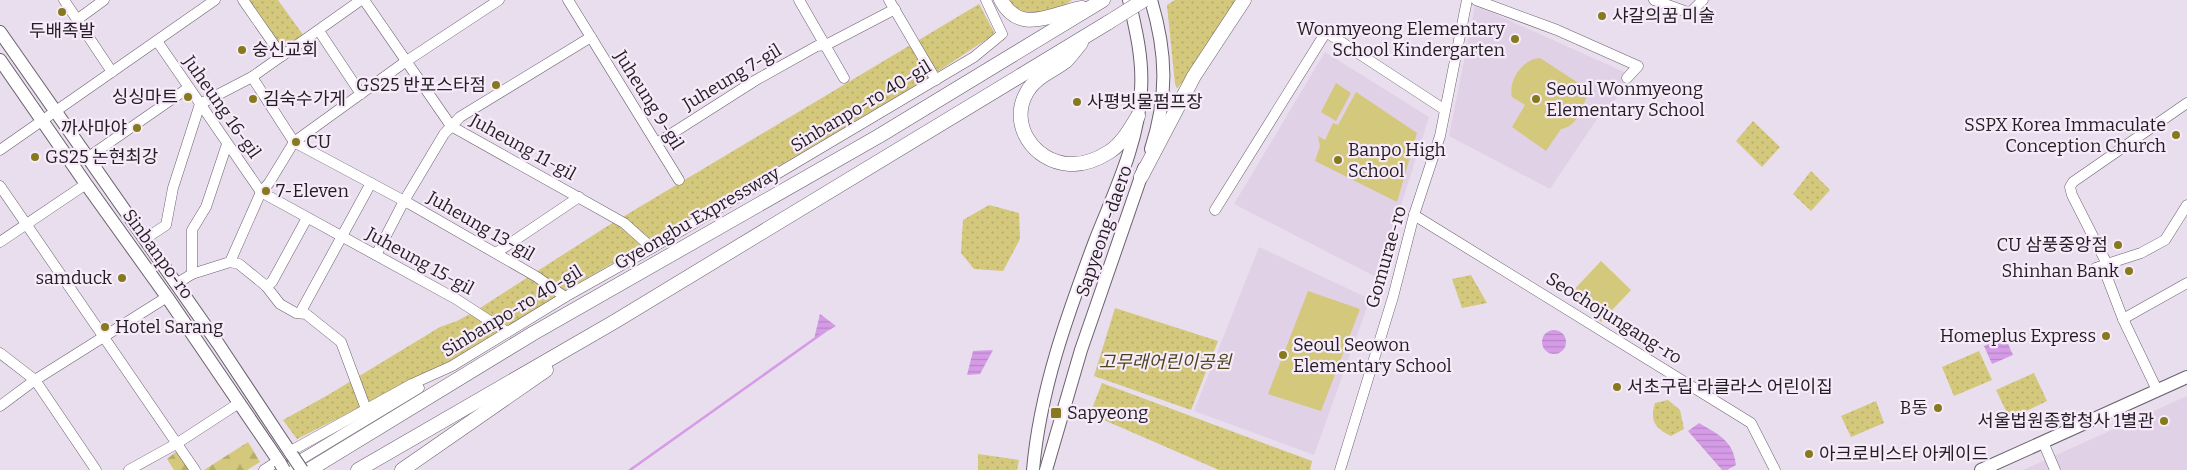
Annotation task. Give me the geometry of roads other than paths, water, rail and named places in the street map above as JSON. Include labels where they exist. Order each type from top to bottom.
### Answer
[{"type":"highway","points":[[1000,0],[1012,14],[1032,20],[1098,3]]},
{"type":"highway","points":[[358,470],[614,322],[1144,0]]},
{"type":"highway","points":[[1141,177],[1194,76],[1244,0]]},
{"type":"highway","name":"Gyeongbu Expressway","points":[[309,470],[532,334],[879,136],[1098,3]]},
{"type":"highway","points":[[1087,36],[1066,60],[1043,76],[1028,90],[1021,117],[1023,131],[1028,141],[1044,155],[1058,162],[1071,164],[1089,162],[1112,151],[1121,142],[1138,116]]},
{"type":"highway","points":[[402,470],[614,322]]},
{"type":"main road","points":[[1033,470],[1039,420],[1051,366],[1063,327],[1128,154],[1138,116],[1141,90],[1140,52],[1129,0]]},
{"type":"main road","name":"Sapyeong-daero","points":[[1046,470],[1081,350],[1156,132],[1163,100],[1164,59],[1151,0]]},
{"type":"main road","name":"Sinbanpo-ro","points":[[0,32],[219,345],[302,470]]},
{"type":"main road","name":"Sinbanpo-ro","points":[[0,60],[167,296],[281,466]]},
{"type":"main road","points":[[1981,470],[2187,377]]},
{"type":"street","points":[[64,0],[112,72]]},
{"type":"street","points":[[78,19],[104,0]]},
{"type":"street","points":[[0,150],[215,0]]},
{"type":"street","points":[[243,0],[282,56]]},
{"type":"street","points":[[145,239],[166,225],[173,188],[200,104],[252,77],[363,0]]},
{"type":"street","name":"Juheung 11-gil","points":[[363,0],[452,126],[624,223],[652,248]]},
{"type":"street","points":[[230,262],[260,192],[269,183],[294,142],[405,62],[499,0]]},
{"type":"street","name":"Juheung 9-gil","points":[[568,0],[658,142],[679,180]]},
{"type":"street","points":[[799,0],[844,78]]},
{"type":"street","name":"Sinbanpo-ro 40-gil","points":[[291,454],[366,409],[412,384],[452,366],[565,297],[652,248],[974,57],[1002,34],[986,0]]},
{"type":"street","name":"Gomurae-ro","points":[[1340,470],[1393,297],[1414,215],[1440,136],[1467,0]]},
{"type":"street","points":[[1476,0],[1557,30],[1638,66],[1627,78]]},
{"type":"street","points":[[1654,0],[1690,13],[1703,0]]},
{"type":"street","points":[[892,4],[936,80]]},
{"type":"street","name":"Juheung 7-gil","points":[[658,142],[756,80],[817,46],[826,45],[892,4]]},
{"type":"street","points":[[319,31],[361,94]]},
{"type":"street","points":[[1215,210],[1326,32],[1445,110]]},
{"type":"street","points":[[452,126],[460,117],[591,37]]},
{"type":"street","name":"Juheung 16-gil","points":[[157,41],[260,192]]},
{"type":"street","points":[[252,77],[294,142]]},
{"type":"street","points":[[87,158],[188,88]]},
{"type":"street","points":[[2107,264],[2072,195],[2070,187],[2073,182],[2187,103]]},
{"type":"street","name":"Juheung 11-gil","points":[[404,201],[444,134],[452,126]]},
{"type":"street","name":"Juheung 13-gil","points":[[294,142],[496,253],[537,277],[565,297]]},
{"type":"street","points":[[192,274],[192,230],[206,207],[227,144]]},
{"type":"street","points":[[342,236],[371,183]]},
{"type":"street","points":[[0,242],[86,184]]},
{"type":"street","points":[[0,186],[195,470]]},
{"type":"street","name":"Juheung 15-gil","points":[[260,192],[456,299],[507,332]]},
{"type":"street","name":"Juheung 11-gil","points":[[496,253],[579,197]]},
{"type":"street","name":"Juheung 13-gil","points":[[376,255],[404,201]]},
{"type":"street","points":[[2158,390],[2123,318],[2105,272],[2096,268],[2141,253],[2165,240],[2187,205]]},
{"type":"street","name":"Seochojungang-ro","points":[[1414,215],[1751,423],[1775,470]]},
{"type":"street","points":[[266,286],[272,282],[307,218]]},
{"type":"street","name":"Juheung 15-gil","points":[[300,313],[342,236]]},
{"type":"street","points":[[176,284],[192,274],[230,262],[240,264],[266,286],[280,304],[306,314],[341,342],[366,409]]},
{"type":"street","points":[[2123,318],[2187,283]]},
{"type":"street","points":[[0,406],[35,380],[167,296]]},
{"type":"street","points":[[0,353],[35,380],[96,470]]},
{"type":"street","points":[[264,470],[281,466],[452,366]]},
{"type":"street","points":[[129,470],[176,444],[239,402]]},
{"type":"street","points":[[2043,442],[2055,470]]},
{"type":"waterway","points":[[630,470],[824,332]]},
{"type":"place","name":"두배족발","points":[[62,12]]},
{"type":"place","name":"샤갈의꿈 미술","points":[[1602,16]]},
{"type":"place","name":"Wonmyeong Elementary School Kindergarten","points":[[1515,39]]},
{"type":"place","name":"숭신교회","points":[[242,50]]},
{"type":"place","name":"GS25 반포스타점","points":[[496,85]]},
{"type":"place","name":"싱싱마트","points":[[188,97]]},
{"type":"place","name":"김숙수가게","points":[[253,99]]},
{"type":"place","name":"Seoul Wonmyeong Elementary School","points":[[1536,99]]},
{"type":"place","name":"사평빗물펌프장","points":[[1077,102]]},
{"type":"place","name":"까사마야","points":[[137,128]]},
{"type":"place","name":"SSPX Korea Immaculate Conception Church","points":[[2176,135]]},
{"type":"place","name":"CU","points":[[296,142]]},
{"type":"place","name":"GS25 논현최강","points":[[35,157]]},
{"type":"place","name":"Banpo High School","points":[[1338,160]]},
{"type":"place","name":"7-Eleven","points":[[266,191]]},
{"type":"place","name":"CU 삼풍중앙점","points":[[2118,245]]},
{"type":"place","name":"Shinhan Bank","points":[[2129,271]]},
{"type":"place","name":"samduck","points":[[122,278]]},
{"type":"place","name":"Hotel Sarang","points":[[105,327]]},
{"type":"place","name":"Homeplus Express","points":[[2106,336]]},
{"type":"place","name":"Seoul Seowon Elementary School","points":[[1283,355]]},
{"type":"place","name":"서초구립 라클라스 어린이집","points":[[1617,387]]},
{"type":"place","name":"B동","points":[[1938,408]]},
{"type":"place","name":"Sapyeong","points":[[1056,413]]},
{"type":"place","name":"서울법원종합청사 1별관","points":[[2164,421]]},
{"type":"place","name":"아크로비스타 아케이드","points":[[1809,454]]},
{"type":"park label","name":"고무래어린이공원","points":[[1165,362]]}]
